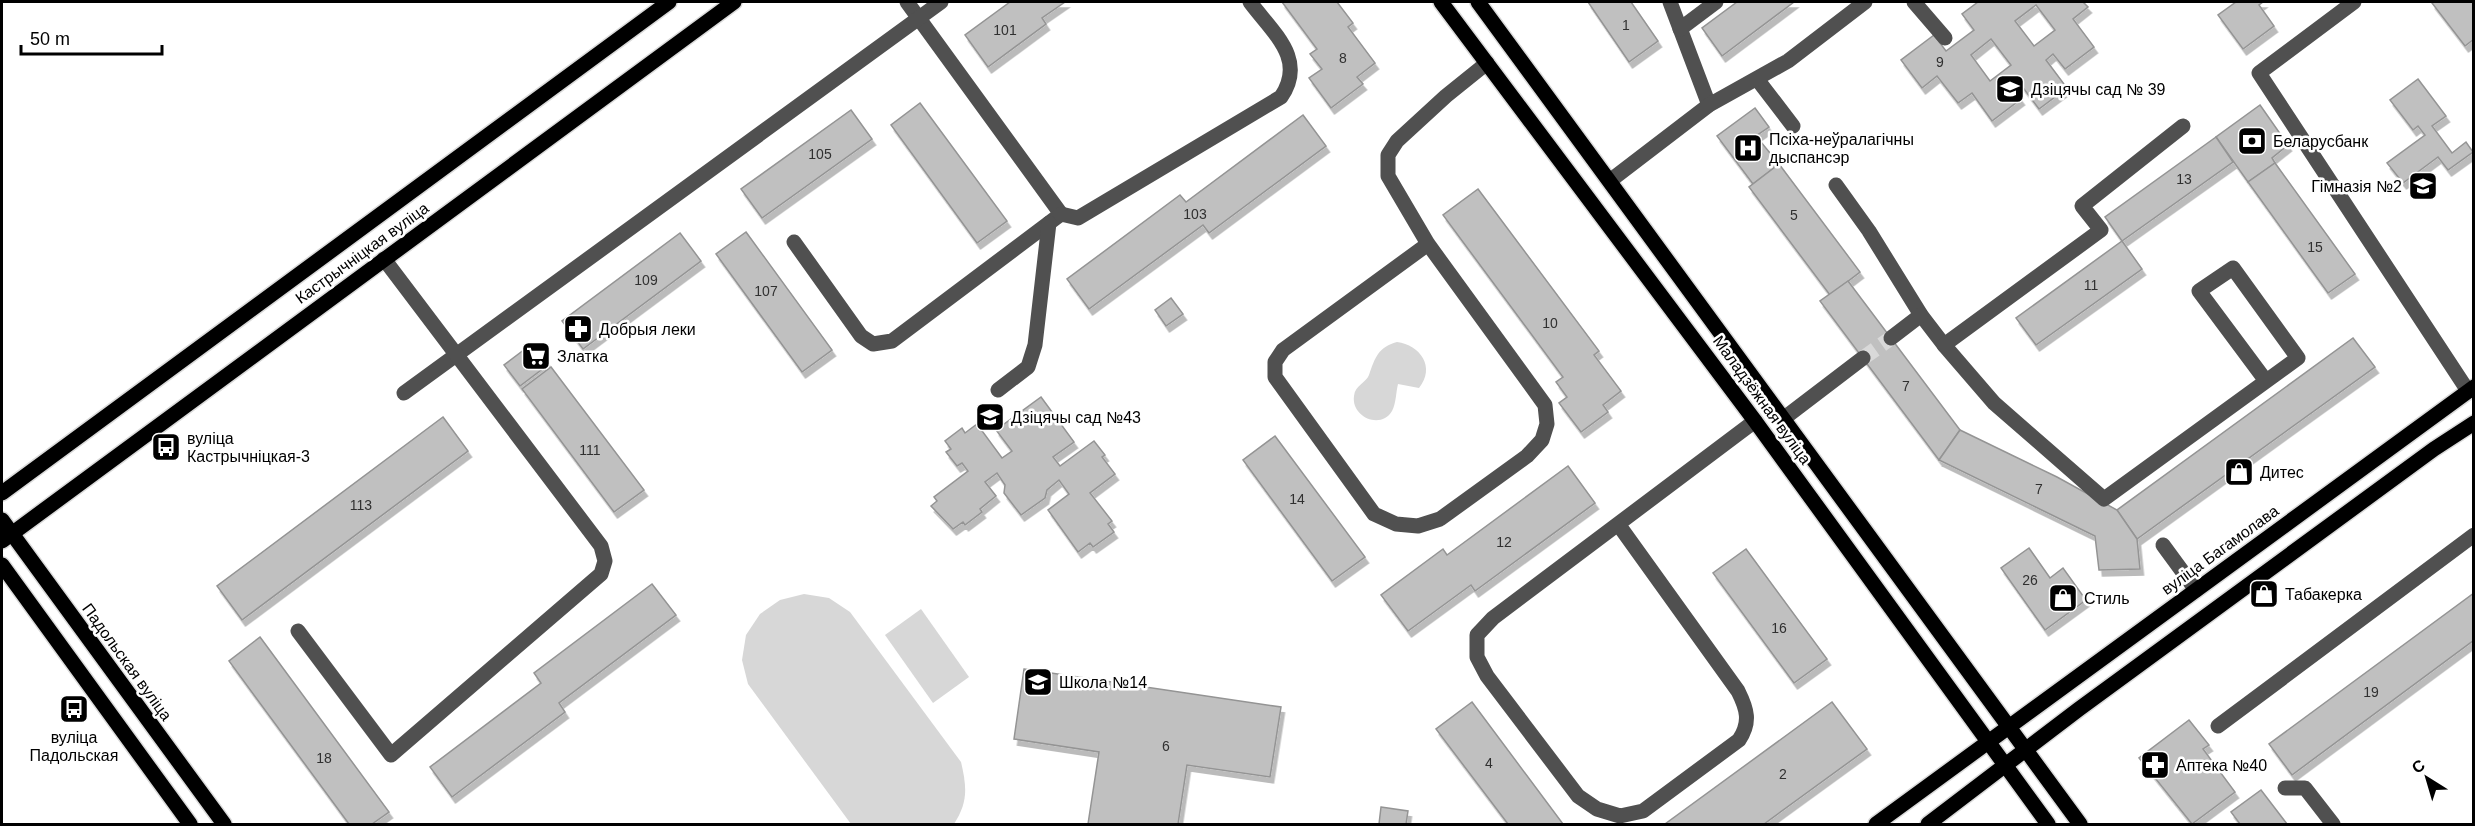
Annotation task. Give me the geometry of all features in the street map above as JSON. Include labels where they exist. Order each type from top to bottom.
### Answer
[{"type":"main road","name":"Кастрычніцкая вуліца","points":[[2,493],[669,2]]},
{"type":"main road","name":"Кастрычніцкая вуліца","points":[[6,537],[735,2]]},
{"type":"main road","name":"Маладзёжная вуліца","points":[[1441,2],[1755,421],[2048,825]]},
{"type":"main road","name":"Маладзёжная вуліца","points":[[1478,2],[1611,180],[2080,825]]},
{"type":"main road","name":"вуліца Багамолава","points":[[1876,825],[2196,590],[2472,392]]},
{"type":"main road","points":[[1928,825],[2026,749],[2474,423]]},
{"type":"main road","name":"Падольская вуліца","points":[[2,520],[6,537],[224,825]]},
{"type":"main road","points":[[2,565],[190,825]]},
{"type":"lane","points":[[907,2],[1055,219],[1035,345],[1028,368],[998,390]]},
{"type":"lane","points":[[404,393],[941,2]]},
{"type":"lane","points":[[794,242],[861,336],[873,344],[892,340],[1055,219],[1078,218],[1281,97],[1289,86],[1292,70],[1289,54],[1250,2]]},
{"type":"lane","points":[[1670,2],[1709,105]]},
{"type":"lane","points":[[1680,29],[1716,2]]},
{"type":"lane","points":[[1611,180],[1709,105],[1788,61],[1864,2]]},
{"type":"lane","points":[[1914,2],[1945,38]]},
{"type":"lane","points":[[2354,2],[2259,73],[2472,392]]},
{"type":"lane","points":[[1428,244],[1283,350],[1275,362],[1275,377],[1374,513],[1396,524],[1418,526],[1440,519],[1527,456],[1542,440],[1547,424],[1545,405],[1428,244],[1388,176],[1388,155],[1396,141],[1487,63]]},
{"type":"lane","points":[[1757,79],[1793,126]]},
{"type":"lane","points":[[1944,345],[2101,230],[2082,206],[2183,126]]},
{"type":"lane","points":[[1836,185],[1869,231],[1921,315],[1944,345],[1994,403],[2104,499],[2298,358],[2233,268],[2199,291],[2266,381]]},
{"type":"lane","points":[[298,631],[392,755],[601,574],[604,561],[601,546],[384,259]]},
{"type":"lane","points":[[1891,338],[1921,315]]},
{"type":"lane","points":[[1783,419],[1863,358]]},
{"type":"lane","points":[[1618,524],[1738,691],[1747,709],[1746,729],[1739,740],[1643,811],[1620,816],[1597,809],[1578,796],[1487,675],[1477,657],[1477,635],[1493,618],[1618,524],[1755,421]]},
{"type":"lane","points":[[2218,726],[2474,536]]},
{"type":"lane","points":[[2163,544],[2196,590]]},
{"type":"lane","points":[[2285,788],[2305,788],[2333,825]]},
{"type":"shaded area","points":[[1397,342],[1419,352],[1426,365],[1424,380],[1419,388],[1398,384],[1392,411],[1387,417],[1381,420],[1368,418],[1357,410],[1354,403],[1355,392],[1368,378],[1381,350]]},
{"type":"shaded area","points":[[804,594],[829,598],[850,612],[961,762],[965,794],[962,809],[954,824],[851,824],[748,684],[742,660],[746,635],[760,614],[780,600]]},
{"type":"shaded area","points":[[921,609],[969,677],[933,703],[885,635]]},
{"type":"building","points":[[1010,2],[1065,2],[1042,18],[1046,24],[988,67],[965,35]]},
{"type":"building","points":[[1282,2],[1337,2],[1353,23],[1348,27],[1375,63],[1357,77],[1363,84],[1331,108],[1309,78],[1322,69],[1310,54],[1317,49]]},
{"type":"building","points":[[1588,2],[1631,2],[1658,41],[1629,62]]},
{"type":"building","points":[[1737,2],[1794,2],[1722,56],[1702,28]]},
{"type":"building","points":[[1978,2],[2083,2],[2088,7],[2073,19],[2094,47],[2065,69],[2053,54],[2046,60],[2067,88],[2039,109],[2018,81],[2011,86],[2021,99],[1992,121],[1972,93],[1958,103],[1937,76],[1922,88],[1901,60],[1934,35],[1946,51],[1974,30],[1962,14]],"holes":[[[2036,5],[2055,30],[2034,46],[2015,21]],[[1991,39],[2011,65],[1990,81],[1971,55]]]},
{"type":"building","points":[[2236,2],[2263,2],[2259,5],[2274,26],[2243,49],[2218,15]]},
{"type":"building","points":[[2474,2],[2474,39],[2465,46],[2432,3]]},
{"type":"building","points":[[2418,79],[2446,116],[2432,126],[2452,153],[2466,142],[2473,152],[2448,170],[2438,157],[2403,183],[2387,163],[2425,135],[2418,126],[2413,130],[2390,100]]},
{"type":"building","points":[[920,103],[1007,221],[977,243],[891,125]]},
{"type":"building","name":"Беларусбанк","points":[[2260,105],[2288,145],[2272,158],[2275,163],[2248,182],[2216,137]]},
{"type":"building","points":[[1755,108],[1769,127],[1756,136],[1779,164],[1753,184],[1717,136]]},
{"type":"building","points":[[851,110],[872,139],[762,218],[741,189]]},
{"type":"building","points":[[1303,115],[1326,146],[1209,233],[1203,225],[1089,309],[1067,279],[1180,195],[1186,202]]},
{"type":"building","points":[[2216,137],[2233,162],[2122,241],[2105,217]]},
{"type":"building","points":[[2275,163],[2355,274],[2328,293],[2248,182]]},
{"type":"building","points":[[1779,164],[1860,272],[1830,295],[1749,187]]},
{"type":"building","points":[[1478,189],[1599,351],[1594,355],[1621,391],[1603,405],[1608,412],[1581,432],[1559,403],[1567,397],[1556,382],[1563,377],[1443,215]]},
{"type":"building","points":[[746,232],[832,350],[802,372],[716,254]]},
{"type":"building","points":[[680,233],[701,261],[583,349],[562,321]]},
{"type":"building","points":[[2122,241],[2142,269],[2036,345],[2016,318]]},
{"type":"building","points":[[1848,281],[1960,430],[1939,460],[1820,301]]},
{"type":"building","points":[[1171,298],[1183,314],[1166,326],[1155,310]]},
{"type":"building","points":[[2353,338],[2375,367],[2137,539],[2117,510]]},
{"type":"building","points":[[533,343],[549,364],[520,386],[504,365]]},
{"type":"building","points":[[551,367],[644,490],[614,512],[522,389]]},
{"type":"building","points":[[1041,397],[1074,442],[1053,457],[1060,466],[1094,441],[1105,455],[1102,457],[1115,474],[1090,493],[1112,521],[1108,524],[1114,532],[1093,547],[1090,543],[1078,552],[1048,510],[1069,494],[1059,480],[1047,490],[1045,498],[1021,515],[1004,493],[1005,485],[997,473],[985,482],[996,496],[980,509],[982,512],[965,525],[963,522],[953,529],[931,506],[937,501],[934,497],[968,471],[962,463],[957,466],[946,452],[951,449],[945,441],[962,428],[965,433],[977,424],[1002,458],[1012,451],[996,430]]},
{"type":"building","points":[[443,417],[468,451],[242,620],[217,586]]},
{"type":"building","points":[[1960,430],[2057,477],[2117,510],[2137,539],[2140,569],[2099,570],[2095,536],[1939,460]]},
{"type":"building","points":[[1275,436],[1365,557],[1332,581],[1243,460]]},
{"type":"building","points":[[1568,466],[1595,503],[1475,591],[1471,585],[1408,631],[1381,595],[1443,549],[1447,555]]},
{"type":"building","points":[[2029,548],[2050,578],[2063,568],[2086,600],[2045,630],[2001,568]]},
{"type":"building","points":[[1746,549],[1827,659],[1794,683],[1713,573]]},
{"type":"building","points":[[652,584],[676,615],[559,703],[565,712],[452,797],[430,767],[541,683],[534,673]]},
{"type":"building","points":[[2474,593],[2474,640],[2292,775],[2269,744]]},
{"type":"building","points":[[260,637],[389,812],[372,824],[349,824],[229,661]]},
{"type":"building","points":[[1024,669],[1281,707],[1270,777],[1187,765],[1178,824],[1088,824],[1099,752],[1014,739]]},
{"type":"building","points":[[1472,702],[1563,824],[1508,824],[1436,729]]},
{"type":"building","points":[[1832,702],[1867,749],[1764,824],[1665,824]]},
{"type":"building","points":[[2189,720],[2209,745],[2203,749],[2235,792],[2192,824],[2139,758]]},
{"type":"building","points":[[2261,790],[2287,824],[2240,824],[2231,812]]},
{"type":"building","points":[[1381,807],[1408,811],[1406,824],[1379,824]]},
{"type":"tunnel","points":[[1863,358],[1891,338]]},
{"type":"place","name":"Дзіцячы сад № 39","points":[[2010,89]]},
{"type":"place","name":"Беларусбанк","points":[[2252,141]]},
{"type":"place","name":"Псіха-неўралагічны дыспансэр","points":[[1748,148]]},
{"type":"place","name":"Гімназія №2","points":[[2423,186]]},
{"type":"place","name":"Добрыя леки","points":[[578,329]]},
{"type":"place","name":"Златка","points":[[536,356]]},
{"type":"place","name":"Дзіцячы сад №43","points":[[990,417]]},
{"type":"place","name":"вуліца Кастрычніцкая-3","points":[[166,447]]},
{"type":"place","name":"Дитес","points":[[2239,472]]},
{"type":"place","name":"Табакерка","points":[[2264,594]]},
{"type":"place","name":"Стиль","points":[[2063,598]]},
{"type":"place","name":"Школа №14","points":[[1038,682]]},
{"type":"place","name":"вуліца Падольская","points":[[74,709]]},
{"type":"place","name":"Аптека №40","points":[[2155,765]]}]
